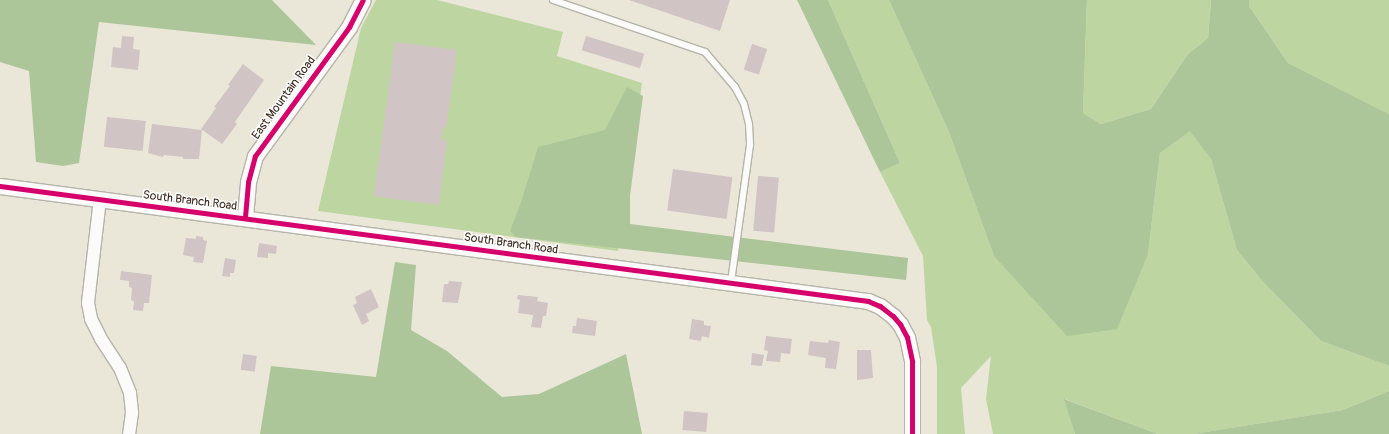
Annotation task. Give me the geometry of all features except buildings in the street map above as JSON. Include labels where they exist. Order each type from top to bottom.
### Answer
[{"type":"street","name":"East Mountain Road","points":[[245,218],[248,182],[255,156],[348,27],[364,0]]},
{"type":"street","name":"South Branch Road","points":[[0,186],[868,301],[880,306],[893,316],[900,324],[907,337],[912,361],[912,434]]},
{"type":"street","points":[[100,200],[88,302],[91,319],[101,339],[120,368],[130,393],[132,413],[130,434]]},
{"type":"lane","points":[[553,0],[705,52],[735,87],[744,104],[749,124],[750,145],[731,282]]},
{"type":"green space","points":[[0,0],[272,0],[316,45],[99,22],[79,163],[63,166],[36,162],[29,71],[0,62]]},
{"type":"green space","points":[[376,0],[437,0],[563,32],[557,56],[642,83],[618,251],[318,211],[361,28]]},
{"type":"green space","points":[[797,0],[828,0],[900,163],[880,172]]},
{"type":"green space","points":[[828,0],[889,0],[949,132],[994,256],[1148,254],[1160,153],[1190,130],[1211,159],[1237,250],[1265,284],[1321,341],[1389,366],[1389,391],[1343,410],[1193,434],[1158,434],[1065,399],[1075,434],[993,434],[986,399],[991,356],[961,388],[965,434],[937,434],[937,367],[931,327],[927,320],[923,256],[880,172],[900,163]]},
{"type":"green space","points":[[889,0],[1087,0],[1083,113],[1101,124],[1151,109],[1188,54],[1208,38],[1211,0],[1249,0],[1249,6],[1288,63],[1389,114],[1389,366],[1321,341],[1265,284],[1237,250],[1211,159],[1190,131],[1160,153],[1148,254],[1117,329],[1067,336],[994,256],[949,132]]},
{"type":"green space","points":[[1087,0],[1211,0],[1208,38],[1188,54],[1151,109],[1101,124],[1083,113]]},
{"type":"green space","points":[[1249,0],[1389,0],[1389,114],[1288,63],[1249,6]]},
{"type":"green space","points":[[627,87],[643,96],[630,196],[630,224],[908,258],[906,280],[516,237],[510,231],[521,202],[538,147],[605,130]]},
{"type":"green space","points":[[395,262],[416,265],[411,330],[447,351],[502,397],[539,394],[626,354],[642,434],[260,434],[271,366],[376,377]]},
{"type":"green space","points":[[1389,391],[1389,434],[1193,434],[1343,410]]},
{"type":"green space","points":[[1064,399],[1158,434],[1075,434]]},
{"type":"cycle path","points":[[245,217],[248,182],[255,156],[349,27],[363,0]]},
{"type":"cycle path","points":[[0,186],[868,301],[880,306],[893,316],[900,324],[907,337],[912,361],[912,434]]}]
